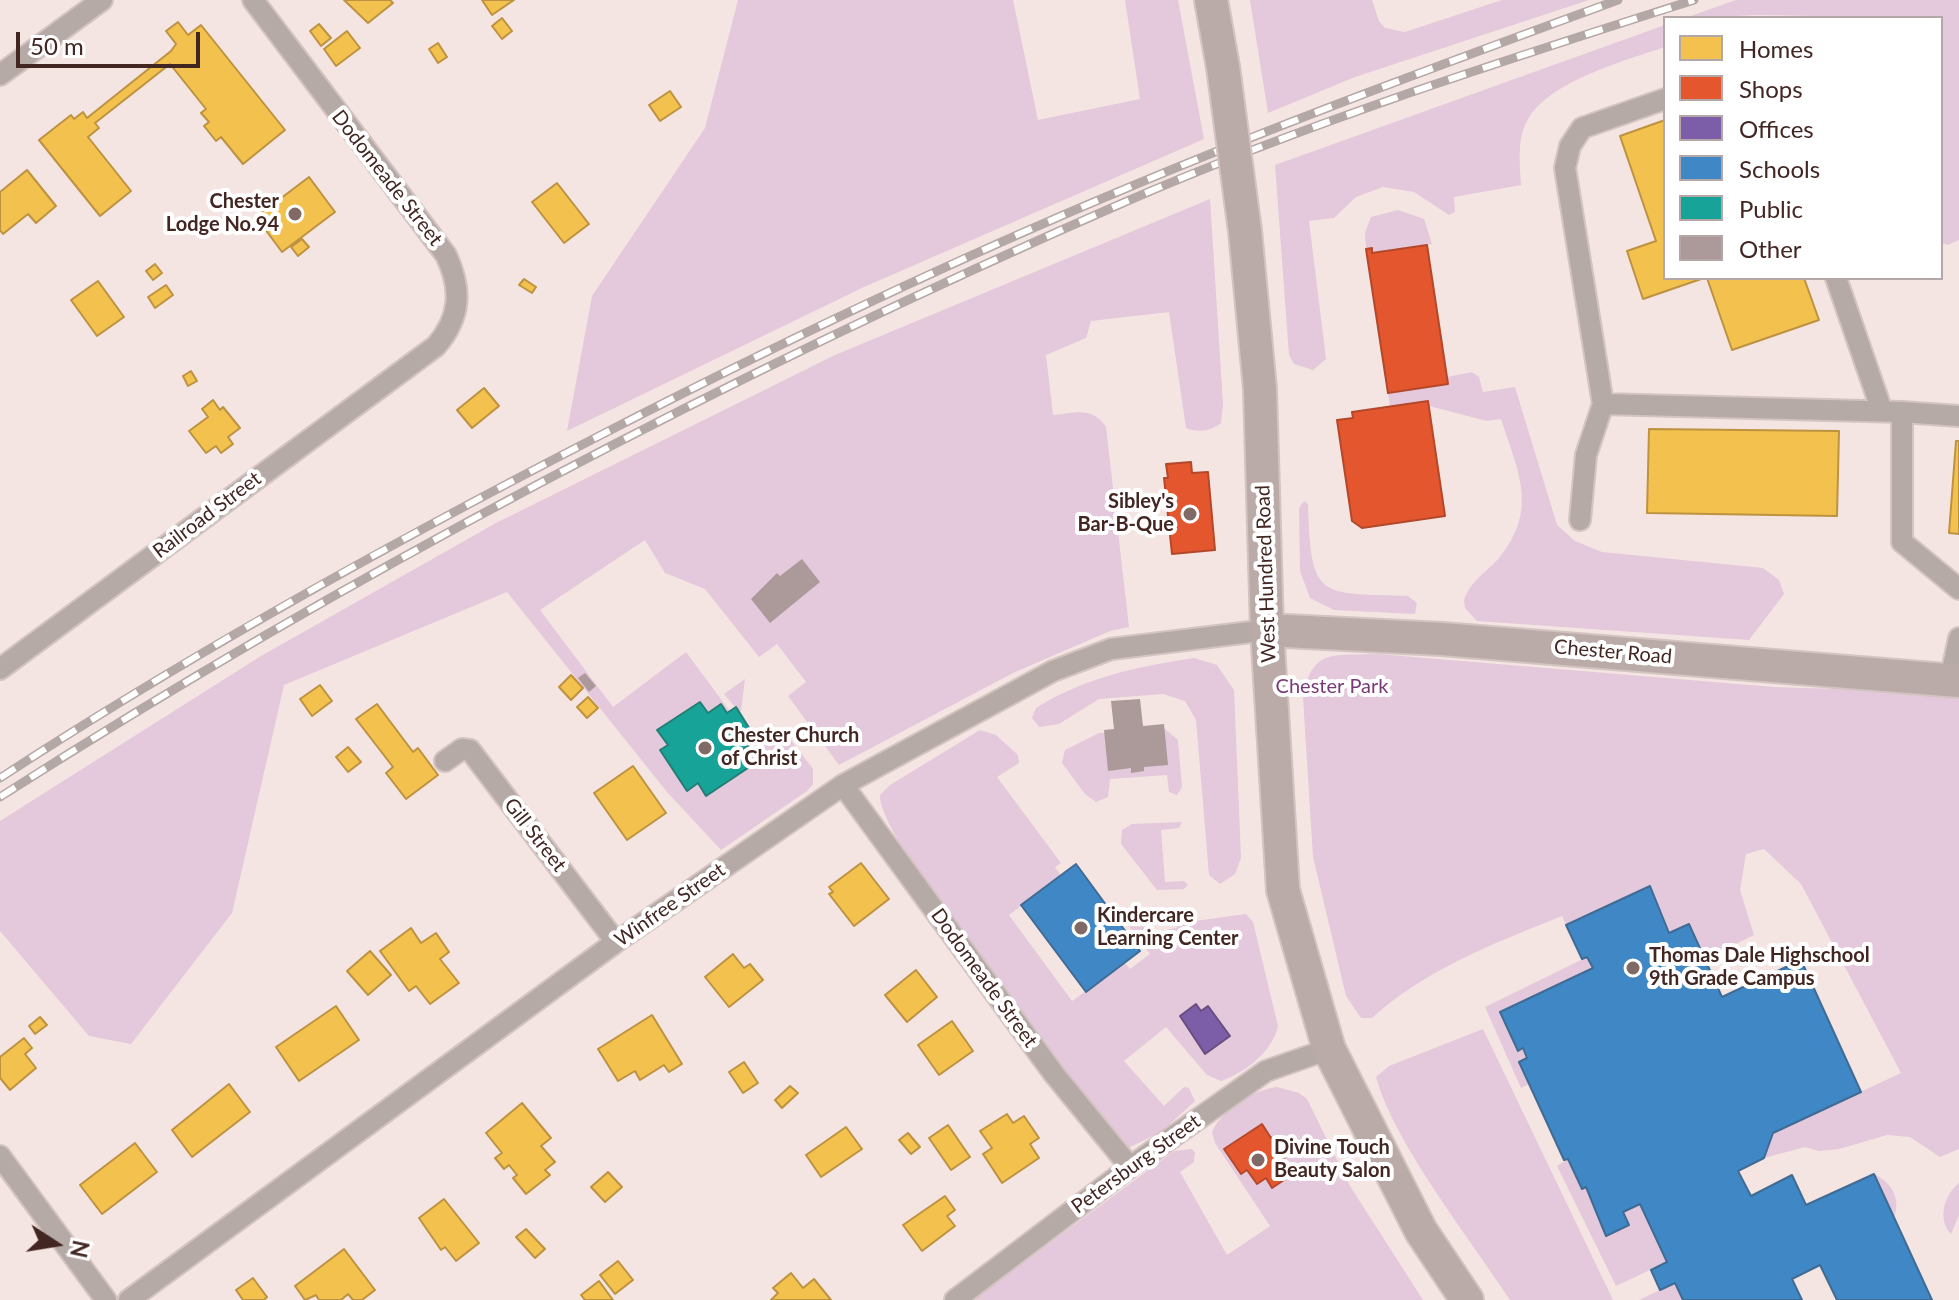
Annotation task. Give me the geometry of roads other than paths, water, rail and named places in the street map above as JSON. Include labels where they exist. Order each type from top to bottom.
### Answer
[{"type":"main road","name":"West Hundred Road","points":[[1211,0],[1245,231],[1260,389],[1267,630],[1283,890],[1329,1049],[1421,1231],[1467,1300]]},
{"type":"main road","name":"Chester Road","points":[[1267,630],[1442,639],[1954,681]]},
{"type":"street","points":[[0,75],[102,0]]},
{"type":"street","name":"Dodomeade Street","points":[[253,0],[446,255],[456,276],[458,296],[455,316],[436,346],[415,361]]},
{"type":"street","points":[[1580,520],[1586,455],[1603,404],[1565,168],[1570,146],[1582,128],[1663,100]]},
{"type":"street","points":[[1837,280],[1892,412],[1902,542],[1959,589]]},
{"type":"street","name":"Railroad Street","points":[[0,669],[415,361]]},
{"type":"street","points":[[1603,404],[1959,416]]},
{"type":"street","name":"Winfree Street","points":[[129,1300],[616,942],[843,785],[1053,671],[1111,649],[1267,630]]},
{"type":"street","points":[[1954,681],[1959,638]]},
{"type":"street","name":"Gill Street","points":[[445,761],[462,749],[470,750],[616,942]]},
{"type":"street","name":"Dodomeade Street","points":[[843,785],[1054,1074],[1130,1167]]},
{"type":"street","name":"Petersburg Street","points":[[955,1300],[1130,1167],[1266,1071],[1329,1049]]},
{"type":"street","points":[[0,1156],[106,1300]]},
{"type":"railway","points":[[0,778],[219,643],[369,558],[597,437],[791,340],[987,248],[1182,165],[1368,92],[1618,0]]},
{"type":"railway","points":[[0,797],[135,713],[411,553],[551,477],[836,334],[1125,202],[1265,145],[1407,94],[1694,0]]},
{"type":"place","name":"Chester Lodge No.94","points":[[295,214]]},
{"type":"place","name":"Sibley's Bar-B-Que","points":[[1190,514]]},
{"type":"place","name":"Chester Church of Christ","points":[[705,748]]},
{"type":"place","name":"Kindercare Learning Center","points":[[1081,928]]},
{"type":"place","name":"Thomas Dale Highschool 9th Grade Campus","points":[[1633,968]]},
{"type":"place","name":"Divine Touch Beauty Salon","points":[[1258,1160]]},
{"type":"park label","name":"Chester Park","points":[[1332,687]]}]
